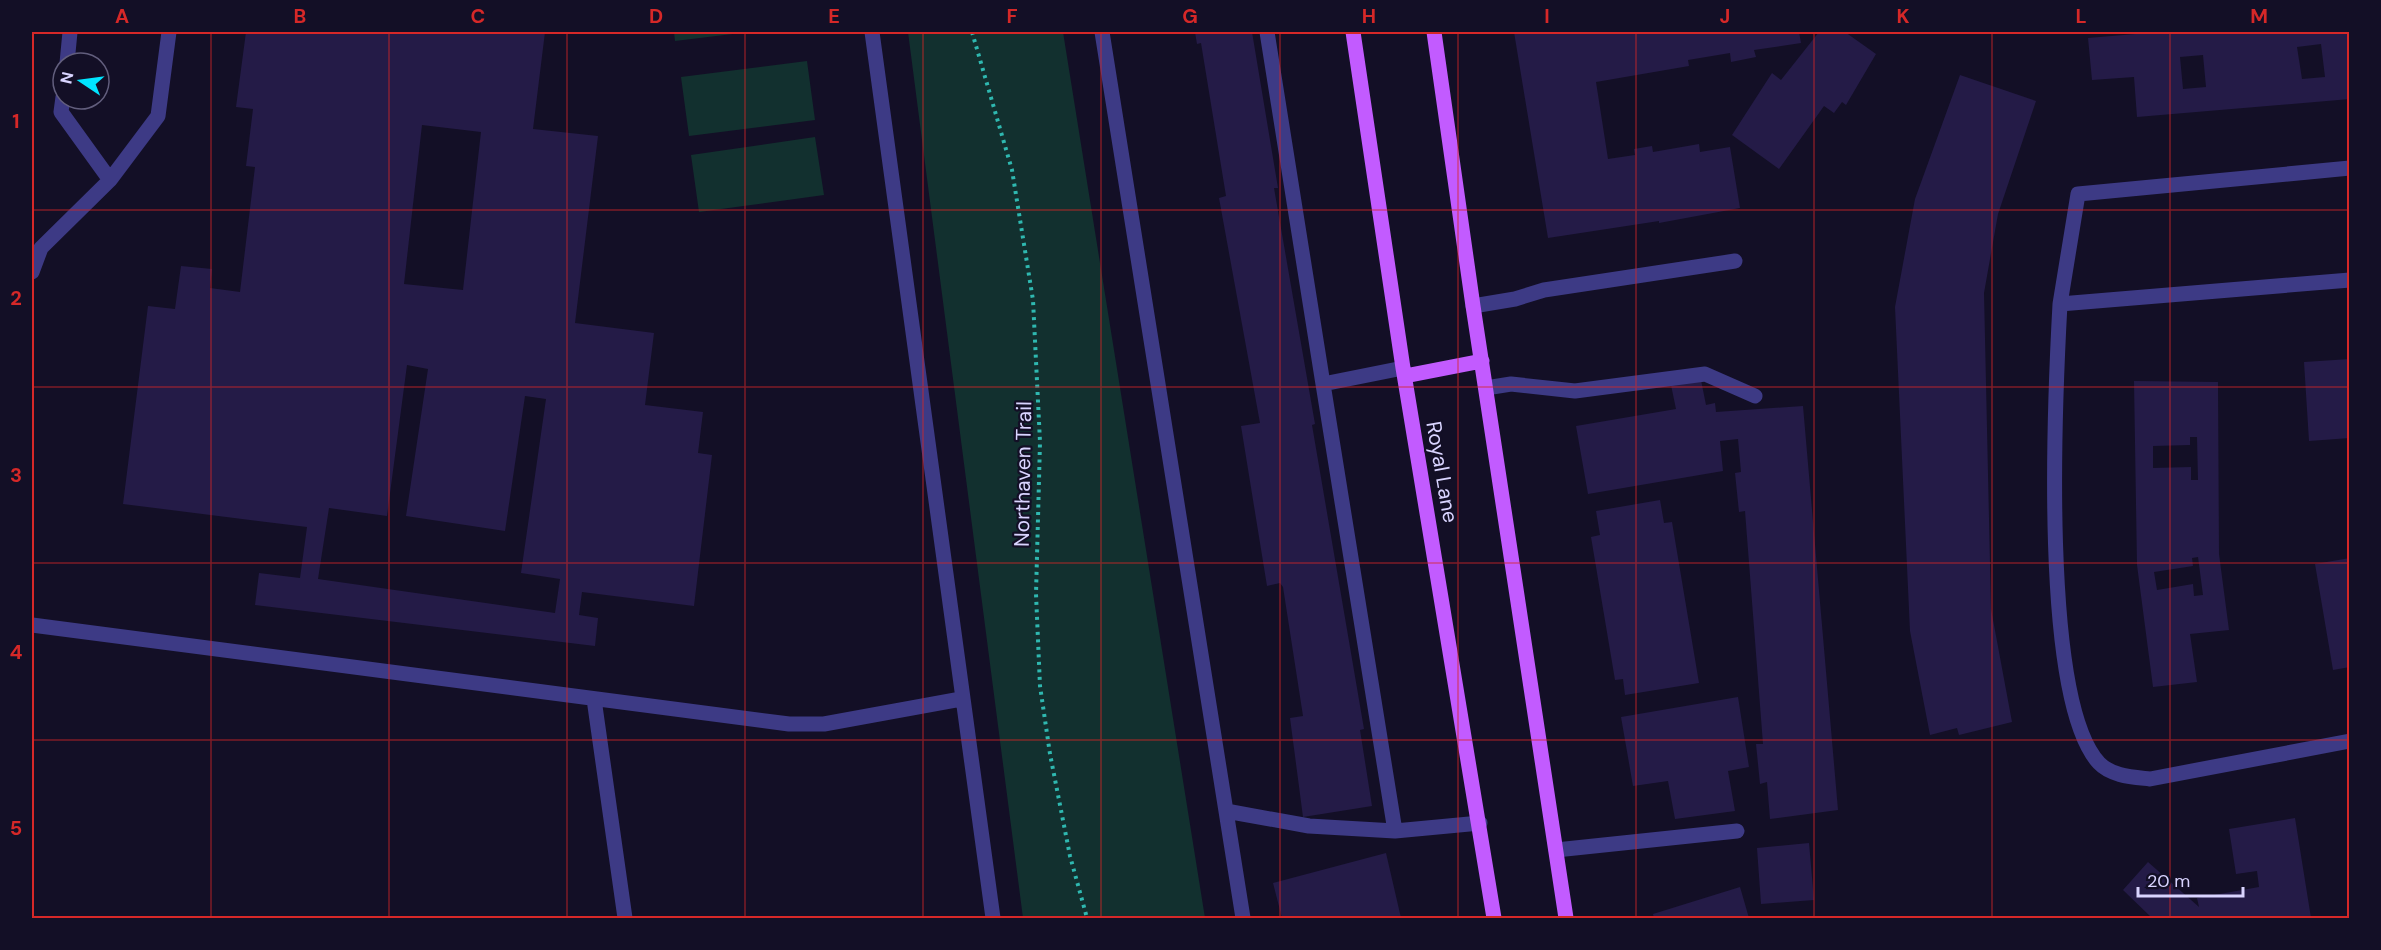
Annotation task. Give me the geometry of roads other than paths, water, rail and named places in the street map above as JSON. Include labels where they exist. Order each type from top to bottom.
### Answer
[{"type":"main road","name":"Royal Lane","points":[[1353,32],[1404,372],[1494,918]]},
{"type":"main road","points":[[1434,32],[1473,306],[1566,918]]},
{"type":"main road","points":[[1404,372],[1482,361]]},
{"type":"lane","points":[[68,51],[70,32]]},
{"type":"lane","points":[[32,272],[41,248],[110,180],[158,116],[169,32]]},
{"type":"lane","points":[[872,32],[961,699],[993,918]]},
{"type":"lane","points":[[1101,32],[1243,918]]},
{"type":"lane","points":[[1267,32],[1395,831]]},
{"type":"lane","points":[[61,111],[110,180]]},
{"type":"lane","points":[[2349,168],[2078,194],[2060,304],[2055,394],[2056,542],[2060,628],[2071,694],[2083,739],[2100,765],[2123,776],[2150,779],[2349,741]]},
{"type":"lane","points":[[1473,306],[1515,299],[1544,290],[1735,261]]},
{"type":"lane","points":[[2060,304],[2349,280]]},
{"type":"lane","points":[[1323,384],[1404,372]]},
{"type":"lane","points":[[1486,388],[1511,384],[1575,391],[1704,374],[1755,396]]},
{"type":"lane","points":[[32,626],[789,724],[824,724],[961,699]]},
{"type":"lane","points":[[594,699],[625,918]]},
{"type":"lane","points":[[1226,811],[1309,826],[1395,831],[1480,823]]},
{"type":"lane","points":[[1556,850],[1737,831]]}]
